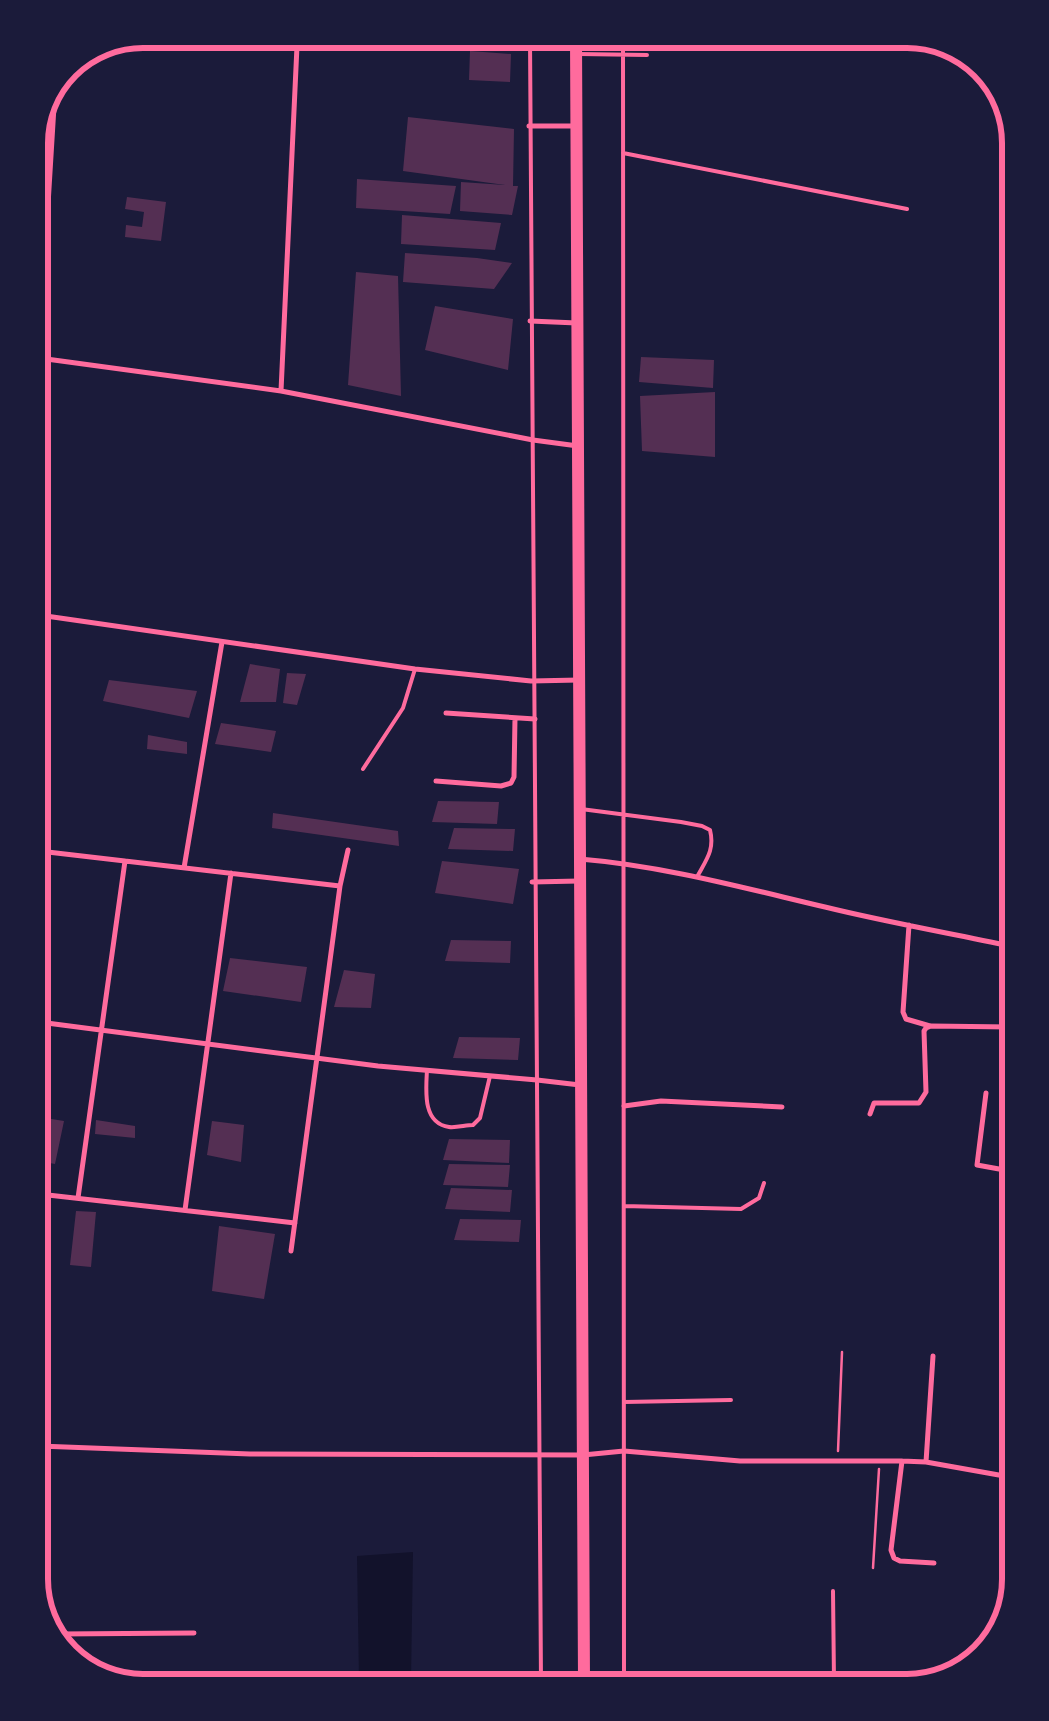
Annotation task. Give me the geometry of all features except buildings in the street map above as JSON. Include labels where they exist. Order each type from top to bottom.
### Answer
[{"type":"highway","points":[[576,48],[584,1674]]},
{"type":"street","points":[[280,391],[297,48]]},
{"type":"street","points":[[48,213],[55,106]]},
{"type":"street","points":[[530,126],[577,126]]},
{"type":"street","points":[[531,322],[578,323]]},
{"type":"street","points":[[48,359],[280,391],[533,440],[578,446]]},
{"type":"street","points":[[48,616],[415,669],[534,681],[579,680]]},
{"type":"street","points":[[184,868],[222,642]]},
{"type":"street","points":[[446,713],[535,719]]},
{"type":"street","points":[[436,781],[501,786],[510,783],[514,777],[515,718]]},
{"type":"street","points":[[291,1252],[340,886],[348,850]]},
{"type":"street","points":[[48,852],[340,886]]},
{"type":"street","points":[[580,859],[623,862],[1002,944]]},
{"type":"street","points":[[78,1198],[125,861]]},
{"type":"street","points":[[185,1210],[232,873]]},
{"type":"street","points":[[534,882],[580,881]]},
{"type":"street","points":[[908,925],[903,1012],[906,1019],[931,1026],[1002,1027]]},
{"type":"street","points":[[48,1023],[378,1066],[537,1080],[581,1086]]},
{"type":"street","points":[[870,1114],[874,1103],[919,1103],[926,1092],[924,1031],[931,1026]]},
{"type":"street","points":[[986,1093],[977,1165],[1002,1170]]},
{"type":"street","points":[[624,1106],[662,1101],[782,1107]]},
{"type":"street","points":[[48,1195],[295,1223]]},
{"type":"street","points":[[926,1462],[933,1356]]},
{"type":"street","points":[[48,1446],[250,1454],[583,1455],[624,1451],[740,1461],[880,1460],[926,1462],[1002,1476]]},
{"type":"street","points":[[902,1461],[891,1550],[894,1558],[900,1561],[934,1563]]},
{"type":"street","points":[[66,1634],[194,1633]]},
{"type":"lane","points":[[530,48],[535,719],[534,882],[541,1674]]},
{"type":"lane","points":[[623,48],[624,1674]]},
{"type":"lane","points":[[576,54],[647,55]]},
{"type":"lane","points":[[623,153],[907,209]]},
{"type":"lane","points":[[363,769],[384,740],[403,708],[415,669]]},
{"type":"lane","points":[[580,809],[681,822],[702,826],[710,830],[713,840],[711,852],[697,877]]},
{"type":"lane","points":[[427,1070],[426,1102],[434,1120],[448,1127],[473,1125],[480,1118],[490,1076]]},
{"type":"lane","points":[[624,1206],[741,1208],[759,1198],[764,1183]]},
{"type":"lane","points":[[624,1402],[731,1400]]},
{"type":"lane","points":[[833,1591],[834,1674]]},
{"type":"path","points":[[837,1460],[842,1352]]},
{"type":"path","points":[[873,1568],[880,1460]]},
{"type":"shaded area","points":[[413,1552],[411,1673],[359,1673],[357,1556]]}]
